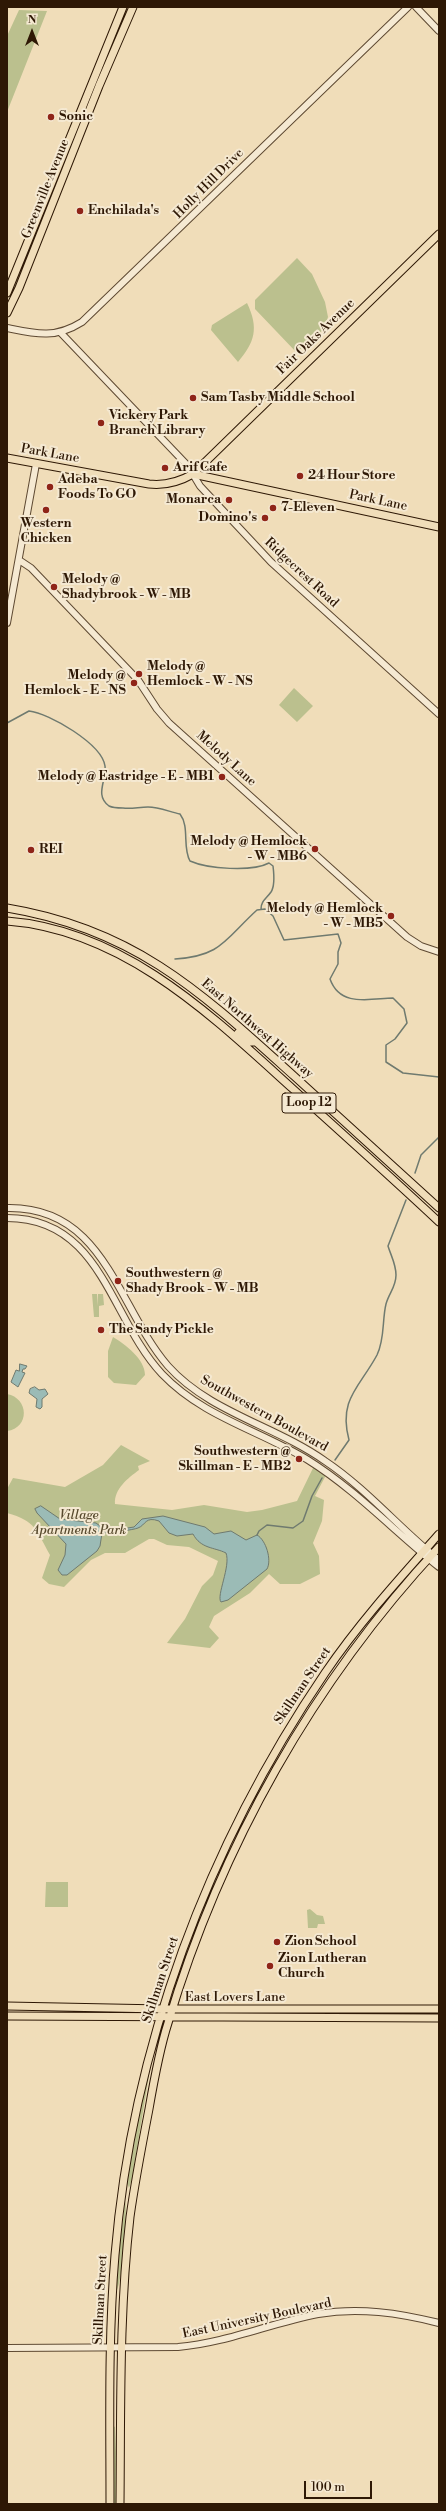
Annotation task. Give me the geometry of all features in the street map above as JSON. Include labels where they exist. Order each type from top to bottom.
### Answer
[{"type":"main road","name":"Greenville Avenue","points":[[7,293],[123,7]]},
{"type":"main road","name":"Greenville Avenue","points":[[7,314],[38,242],[99,86],[133,7]]},
{"type":"main road","points":[[91,83],[99,86]]},
{"type":"main road","points":[[55,174],[64,177]]},
{"type":"main road","name":"Fair Oaks Avenue","points":[[193,474],[439,234]]},
{"type":"main road","points":[[29,237],[38,242]]},
{"type":"main road","name":"Park Lane","points":[[7,458],[154,485],[175,483],[193,474],[439,527]]},
{"type":"main road","name":"East Northwest Highway","points":[[7,908],[45,916],[118,942],[154,961],[210,1001],[439,1208]]},
{"type":"main road","points":[[42,927],[45,916]]},
{"type":"main road","name":"East Northwest Highway","points":[[7,921],[42,927],[88,940],[135,963],[186,996],[219,1023],[439,1222]]},
{"type":"main road","points":[[219,1023],[231,1028],[249,1042],[256,1042]]},
{"type":"main road","points":[[423,1207],[429,1208],[439,1217]]},
{"type":"main road","name":"Skillman Street","points":[[120,2504],[121,2347],[123,2296],[133,2196],[152,2088],[172,2009],[201,1928],[224,1872],[253,1811],[302,1724],[366,1633],[427,1553],[439,1534]]},
{"type":"main road","name":"Skillman Street","points":[[110,2504],[110,2348],[115,2253],[122,2195],[141,2087],[177,1966],[216,1868],[271,1757],[300,1712],[366,1617],[427,1553],[439,1546]]},
{"type":"main road","points":[[216,1868],[224,1872]]},
{"type":"main road","name":"East Lovers Lane","points":[[7,2006],[172,2009],[439,2018]]},
{"type":"main road","points":[[34,2006],[34,2016]]},
{"type":"main road","name":"East Lovers Lane","points":[[7,2016],[170,2017],[439,2009]]},
{"type":"street","name":"Holly Hill Drive","points":[[7,328],[41,334],[61,333],[82,322],[408,7]]},
{"type":"street","points":[[416,7],[439,31]]},
{"type":"street","name":"Ridgecrest Road","points":[[61,333],[172,449],[193,474],[200,486],[271,562],[439,714]]},
{"type":"street","points":[[7,623],[36,464]]},
{"type":"street","name":"Melody Lane","points":[[19,560],[31,568],[138,680],[156,708],[169,723],[407,937],[421,946],[439,952]]},
{"type":"street","name":"Southwestern Boulevard","points":[[7,1208],[44,1214],[67,1223],[78,1231],[95,1247],[146,1338],[177,1375],[218,1404],[313,1452],[364,1492],[427,1553],[439,1567]]},
{"type":"street","name":"Southwestern Boulevard","points":[[7,1218],[30,1220],[46,1225],[71,1239],[102,1275],[140,1346],[162,1374],[182,1392],[218,1416],[309,1460],[427,1553],[439,1560]]},
{"type":"street","points":[[309,1460],[313,1452]]},
{"type":"street","points":[[359,1498],[364,1492]]},
{"type":"street","name":"East University Boulevard","points":[[7,2348],[110,2348],[199,2345],[287,2322],[336,2312],[401,2314],[439,2323]]},
{"type":"green space","points":[[19,10],[47,11],[7,112],[7,36]]},
{"type":"green space","points":[[297,258],[312,274],[325,302],[328,317],[324,329],[297,353],[255,309],[255,300]]},
{"type":"green space","points":[[247,303],[253,320],[253,334],[248,348],[238,362],[211,330],[212,325]]},
{"type":"green space","points":[[294,688],[313,706],[297,722],[279,705]]},
{"type":"green space","points":[[92,1294],[97,1294],[98,1306],[98,1294],[103,1294],[104,1305],[99,1306],[99,1317],[94,1317]]},
{"type":"green space","points":[[113,1337],[134,1353],[142,1363],[145,1375],[136,1385],[114,1383],[108,1377],[108,1351]]},
{"type":"green space","points":[[7,1394],[20,1401],[24,1413],[20,1425],[15,1429],[7,1431]]},
{"type":"green space","name":"Village Apartments Park","points":[[121,1445],[150,1461],[138,1466],[139,1470],[122,1484],[117,1493],[115,1504],[172,1510],[204,1505],[247,1512],[262,1510],[297,1501],[314,1466],[326,1475],[315,1496],[324,1500],[322,1521],[313,1543],[319,1556],[320,1574],[300,1584],[280,1584],[269,1574],[250,1593],[214,1616],[209,1627],[219,1638],[210,1648],[167,1643],[185,1619],[202,1586],[213,1575],[218,1561],[189,1547],[167,1545],[154,1539],[149,1539],[125,1553],[105,1553],[91,1560],[64,1587],[49,1584],[42,1578],[50,1555],[38,1533],[30,1523],[24,1519],[7,1513],[7,1489],[13,1478],[65,1487],[103,1465]]},
{"type":"green space","points":[[46,1882],[68,1882],[68,1907],[45,1907]]},
{"type":"green space","points":[[310,1909],[317,1915],[323,1916],[325,1924],[318,1924],[317,1928],[308,1928],[307,1910]]},
{"type":"green space","points":[[150,2069],[132,2179],[129,2188],[127,2183],[134,2130]]},
{"type":"green space","points":[[125,2201],[126,2217],[124,2246],[121,2274],[117,2290],[115,2282]]},
{"type":"green space","points":[[113,2426],[115,2427],[118,2504],[114,2503]]},
{"type":"water","points":[[20,1364],[27,1366],[23,1369],[22,1372],[25,1373],[18,1387],[11,1382],[16,1370],[19,1371]]},
{"type":"water","points":[[35,1387],[39,1390],[45,1389],[48,1394],[42,1399],[42,1407],[40,1409],[36,1407],[37,1399],[29,1393],[30,1389]]},
{"type":"water","points":[[41,1506],[60,1519],[96,1523],[100,1526],[102,1532],[134,1527],[142,1519],[163,1516],[205,1527],[214,1534],[231,1531],[246,1540],[257,1535],[263,1541],[267,1550],[269,1561],[267,1569],[228,1600],[221,1602],[220,1594],[227,1565],[226,1553],[204,1545],[196,1539],[193,1534],[177,1536],[169,1533],[159,1521],[148,1520],[141,1527],[135,1529],[102,1533],[100,1546],[97,1551],[67,1575],[62,1575],[58,1570],[65,1555],[66,1544],[37,1513],[35,1509]]},
{"type":"waterway","points":[[7,723],[29,711],[49,717],[85,739],[102,757],[105,766],[102,787],[102,797],[105,802],[114,808],[152,807],[180,814],[185,825],[186,850],[190,861],[218,868],[252,868],[269,863],[273,866],[273,887],[263,902],[261,909]]},
{"type":"waterway","points":[[175,959],[191,957],[213,950],[222,944],[257,910],[265,909],[273,916],[284,940],[338,934],[341,943],[338,952],[338,964],[330,979],[335,988],[348,998],[365,1000],[393,998],[404,1009],[407,1023],[395,1039],[386,1045],[386,1062],[403,1073],[439,1077]]},
{"type":"waterway","points":[[415,1173],[421,1155],[439,1137]]},
{"type":"waterway","points":[[335,1460],[349,1440],[346,1426],[346,1414],[352,1394],[380,1349],[386,1304],[396,1279],[395,1267],[388,1246],[406,1200]]},
{"type":"waterway","points":[[257,1535],[259,1531],[267,1525],[293,1528],[303,1521],[312,1496],[322,1478]]},
{"type":"place","name":"Sonic","points":[[51,117]]},
{"type":"place","name":"Enchilada's","points":[[80,211]]},
{"type":"place","name":"Sam Tasby Middle School","points":[[193,398]]},
{"type":"place","name":"Vickery Park Branch Library","points":[[101,423]]},
{"type":"place","name":"Arif Cafe","points":[[165,468]]},
{"type":"place","name":"24 Hour Store","points":[[300,476]]},
{"type":"place","name":"Adeba Foods To GO","points":[[50,487]]},
{"type":"place","name":"Monarca","points":[[229,500]]},
{"type":"place","name":"7-Eleven","points":[[273,508]]},
{"type":"place","name":"Western Chicken","points":[[46,510]]},
{"type":"place","name":"Domino's","points":[[265,518]]},
{"type":"place","name":"Melody @ Shadybrook - W - MB","points":[[54,587]]},
{"type":"place","name":"Melody @ Hemlock - W - NS","points":[[139,674]]},
{"type":"place","name":"Melody @ Hemlock - E - NS","points":[[134,683]]},
{"type":"place","name":"Melody @ Eastridge - E - MB1","points":[[222,777]]},
{"type":"place","name":"Melody @ Hemlock - W - MB6","points":[[315,849]]},
{"type":"place","name":"REI","points":[[31,850]]},
{"type":"place","name":"Melody @ Hemlock - W - MB5","points":[[391,916]]},
{"type":"place","name":"Southwestern @ Shady Brook - W - MB","points":[[118,1281]]},
{"type":"place","name":"The Sandy Pickle","points":[[101,1330]]},
{"type":"place","name":"Southwestern @ Skillman - E - MB2","points":[[299,1459]]},
{"type":"place","name":"Zion School","points":[[277,1942]]},
{"type":"place","name":"Zion Lutheran Church","points":[[270,1966]]}]
